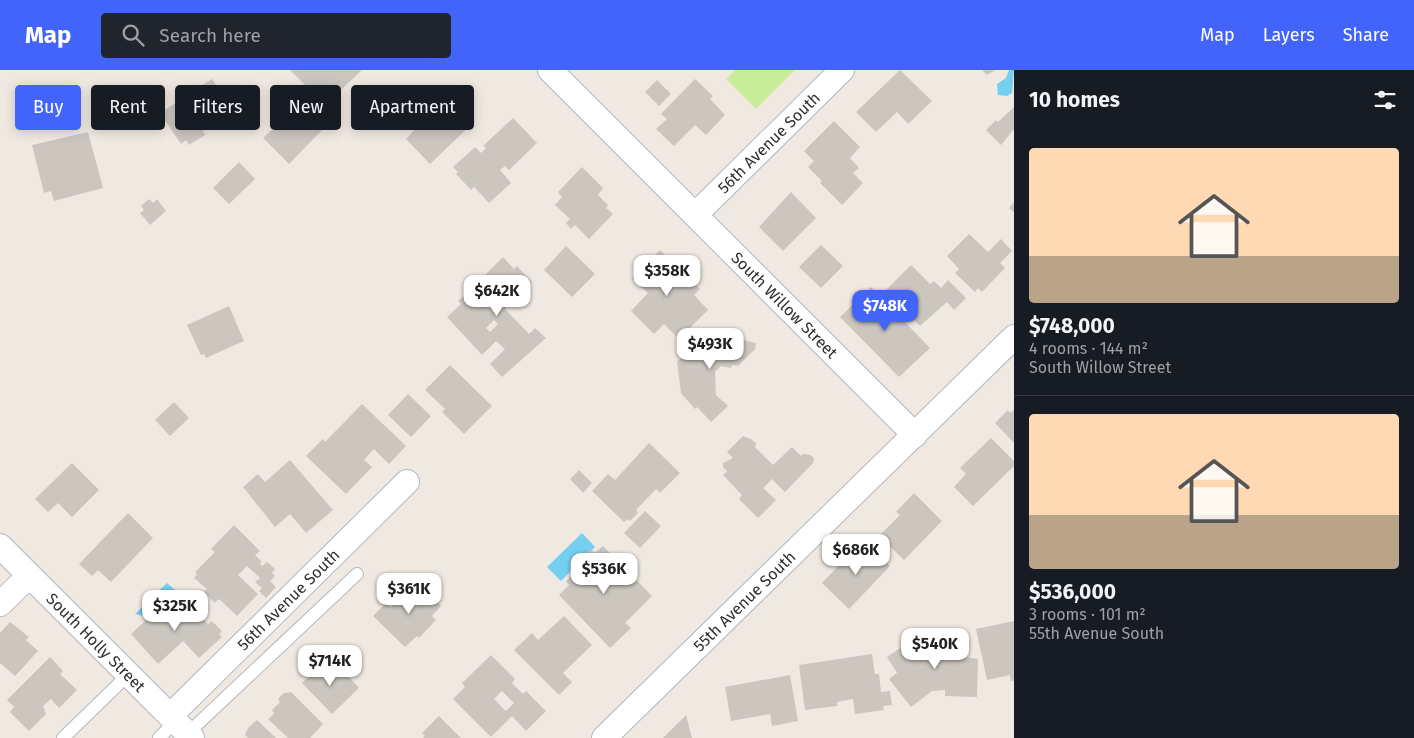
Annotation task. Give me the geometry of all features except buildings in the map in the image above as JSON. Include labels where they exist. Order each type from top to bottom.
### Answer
[{"type":"street","name":"South Willow Street","points":[[550,70],[696,214],[914,435]]},
{"type":"street","name":"56th Avenue South","points":[[696,214],[842,70]]},
{"type":"street","name":"55th Avenue South","points":[[604,738],[1014,337]]},
{"type":"street","name":"56th Avenue South","points":[[177,729],[407,482]]},
{"type":"street","name":"South Holly Street","points":[[0,546],[128,675],[177,729]]},
{"type":"street","points":[[0,604],[29,576]]},
{"type":"lane","points":[[177,729],[357,574]]},
{"type":"lane","points":[[62,738],[128,675]]},
{"type":"green space","points":[[735,70],[795,70],[756,109],[726,79]]},
{"type":"water","points":[[1009,70],[1014,70],[1012,93],[1007,96],[998,95],[997,84],[1006,78]]},
{"type":"water","points":[[582,533],[595,547],[561,581],[547,567]]},
{"type":"water","points":[[167,583],[176,591],[177,599],[150,624],[148,617],[135,614]]}]
